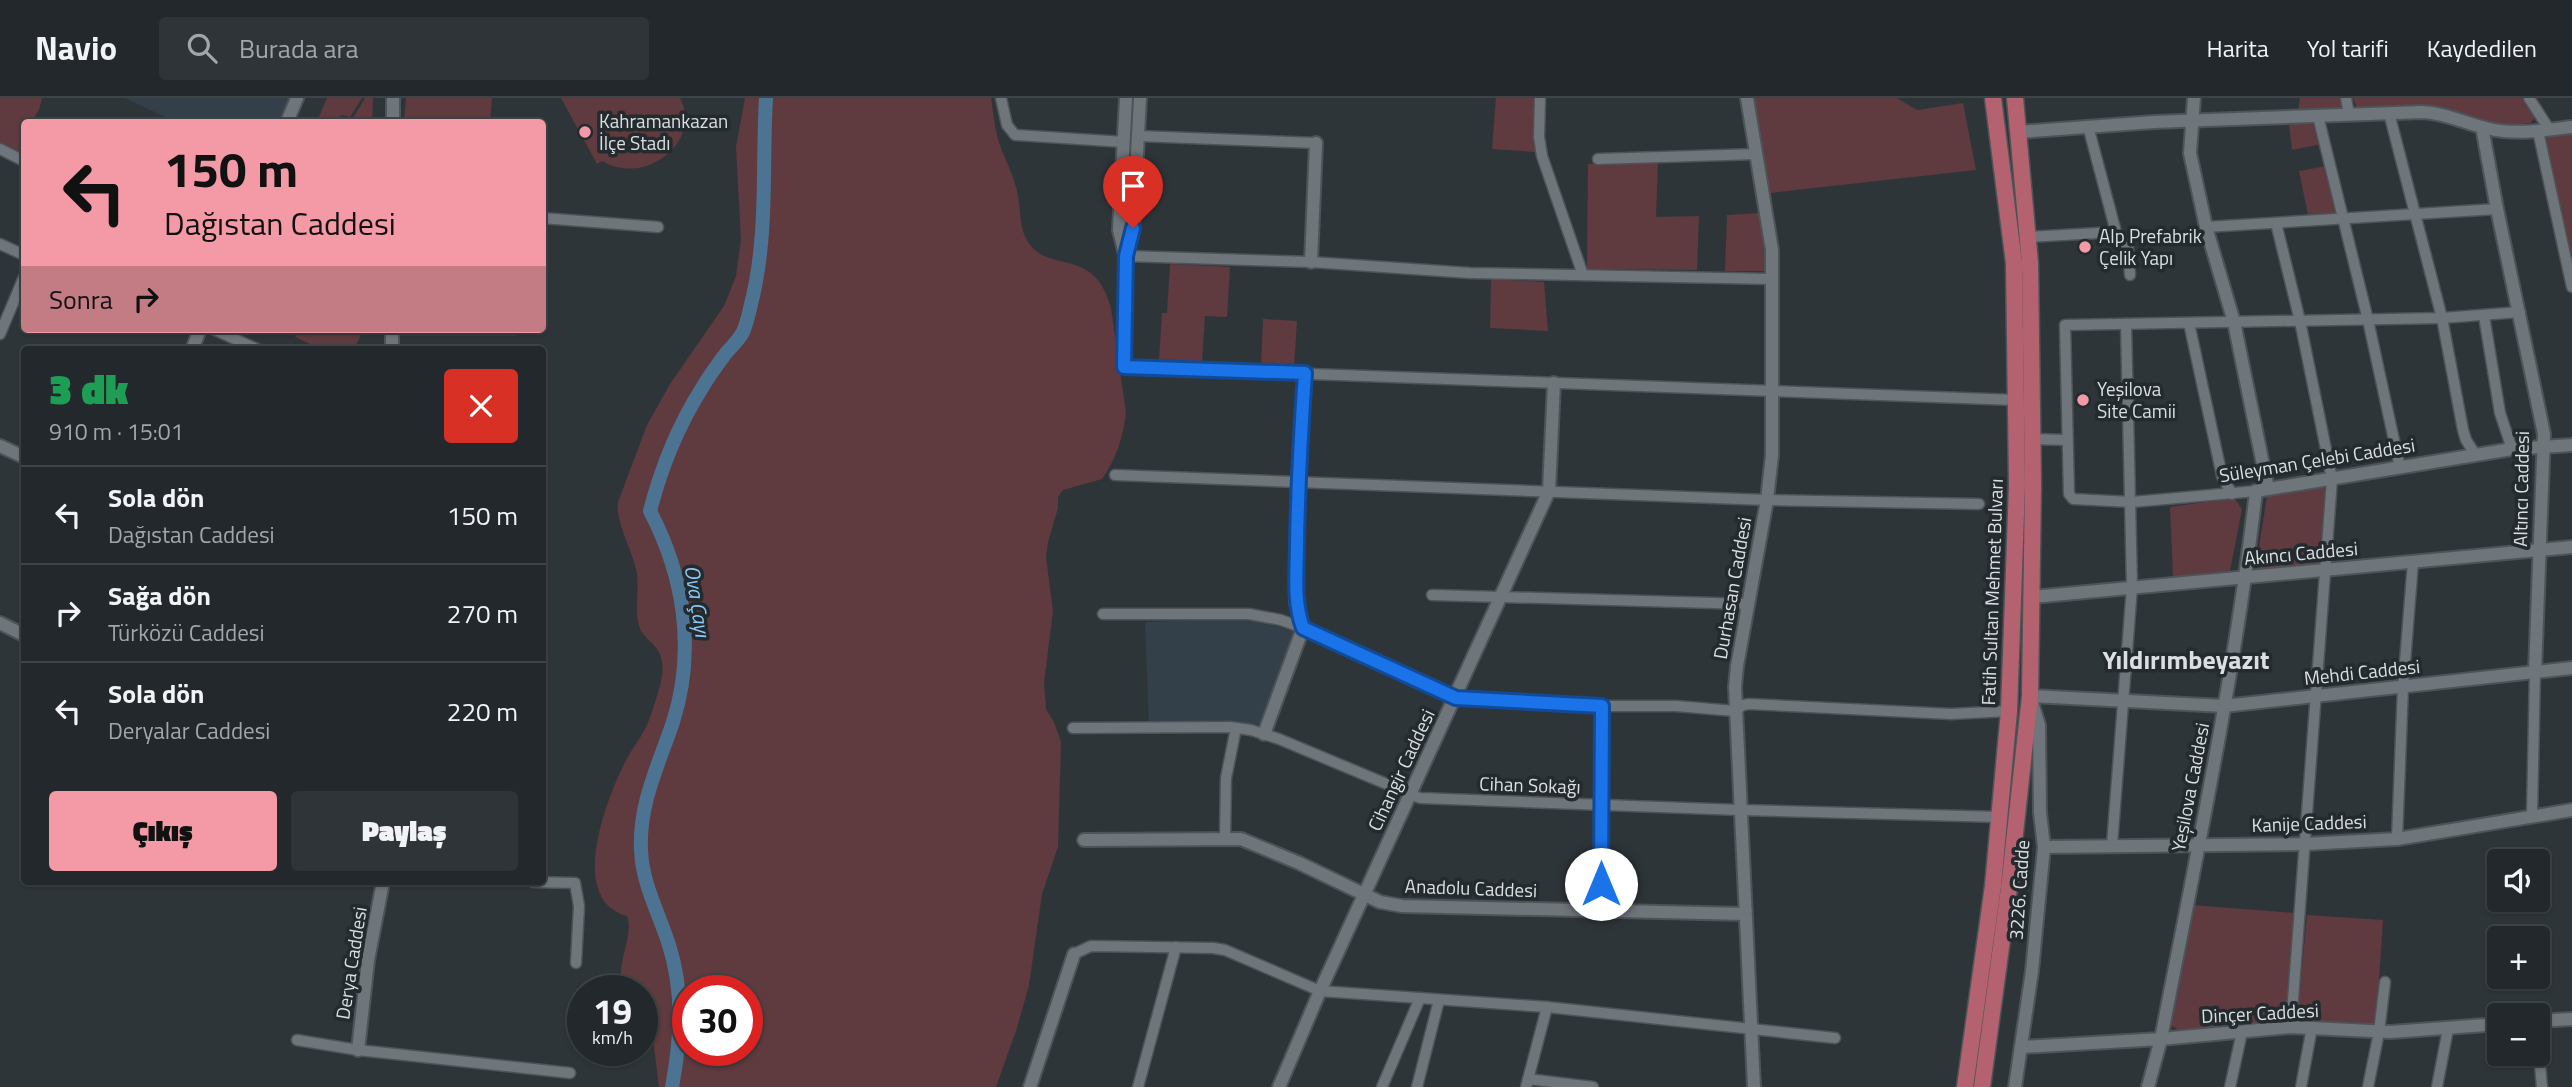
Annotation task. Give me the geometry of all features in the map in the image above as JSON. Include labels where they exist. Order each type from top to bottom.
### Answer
[{"type":"highway","name":"Fatih Sultan Mehmet Bulvarı","points":[[1965,1087],[2000,817],[2009,711],[2017,485],[2014,263],[1993,98]]},
{"type":"highway","name":"Fatih Sultan Mehmet Bulvarı","points":[[1982,1087],[2009,888],[2030,696],[2033,439],[2028,237],[2015,98]]},
{"type":"street","points":[[288,119],[297,98]]},
{"type":"street","points":[[393,98],[393,119]]},
{"type":"street","points":[[1001,98],[1007,125],[1016,135],[1124,142]]},
{"type":"street","points":[[1126,98],[1119,230],[1126,256]]},
{"type":"street","points":[[1140,98],[1133,228],[1126,256],[1124,367],[2016,400]]},
{"type":"street","points":[[1540,98],[1539,137],[1542,156],[1583,275]]},
{"type":"street","name":"Durhasan Caddesi","points":[[1747,98],[1770,227],[1772,279],[1772,455],[1767,499],[1737,666],[1735,711],[1754,1087]]},
{"type":"street","name":"Yeşilova Caddesi","points":[[2148,1087],[2161,1039],[2199,845],[2262,490],[2234,322],[2206,227],[2190,153],[2194,98]]},
{"type":"street","points":[[2346,98],[2349,115]]},
{"type":"street","points":[[2529,98],[2543,130],[2572,286]]},
{"type":"street","points":[[2019,132],[2088,126],[2389,113],[2435,113],[2508,132],[2572,127]]},
{"type":"street","points":[[2389,113],[2442,318],[2463,430],[2475,454]]},
{"type":"street","points":[[2318,116],[2368,320],[2400,468]]},
{"type":"street","points":[[2088,126],[2116,232],[2128,247],[2130,275]]},
{"type":"street","name":"Altıncı Caddesi","points":[[2482,127],[2546,446],[2539,548],[2532,816]]},
{"type":"street","points":[[1138,136],[1316,144],[1311,262]]},
{"type":"street","points":[[0,149],[21,160]]},
{"type":"street","points":[[1598,159],[1757,154]]},
{"type":"street","points":[[2206,227],[2497,209]]},
{"type":"street","points":[[546,218],[658,227]]},
{"type":"street","points":[[2276,223],[2300,321],[2332,479],[2291,1027]]},
{"type":"street","points":[[2028,237],[2116,232]]},
{"type":"street","points":[[0,244],[21,254]]},
{"type":"street","points":[[1126,256],[1311,262],[1470,273],[1772,279]]},
{"type":"street","points":[[0,334],[21,284]]},
{"type":"street","points":[[2033,439],[2067,440],[2065,325],[2442,318],[2520,312]]},
{"type":"street","points":[[2484,316],[2500,413],[2512,449]]},
{"type":"street","points":[[2189,323],[2222,476],[2232,494]]},
{"type":"street","points":[[2112,845],[2132,587],[2126,324]]},
{"type":"street","points":[[214,333],[248,346]]},
{"type":"street","points":[[1264,734],[1303,628],[1298,615],[1296,592],[1298,482],[1305,373]]},
{"type":"street","name":"Cihangir Caddesi","points":[[1279,1087],[1320,991],[1549,491],[1554,383]]},
{"type":"street","name":"Süleyman Çelebi Caddesi","points":[[2067,440],[2068,495],[2079,501],[2132,502],[2232,494],[2475,454],[2572,445]]},
{"type":"street","points":[[0,446],[21,456]]},
{"type":"street","points":[[1115,475],[1767,499],[1979,504]]},
{"type":"street","name":"Akıncı Caddesi","points":[[2032,597],[2572,547]]},
{"type":"street","points":[[2397,839],[2403,687],[2413,562]]},
{"type":"street","points":[[1432,594],[1749,604]]},
{"type":"street","points":[[1103,614],[1249,614],[1281,620],[1456,698],[1602,706],[1676,706],[1735,711],[1749,704],[1951,715],[2009,711]]},
{"type":"street","points":[[0,623],[21,634]]},
{"type":"street","name":"Mehdi Caddesi","points":[[2030,696],[2224,706],[2572,668]]},
{"type":"street","name":"3226. Cadde","points":[[2015,1087],[2044,848],[2040,813],[2039,725],[2030,696]]},
{"type":"street","points":[[1601,911],[1602,706]]},
{"type":"street","name":"Cihan Sokağı","points":[[1073,728],[1236,728],[1264,734],[1410,795],[1454,800],[2000,817]]},
{"type":"street","points":[[1225,839],[1226,778],[1236,728]]},
{"type":"street","name":"Kanije Caddesi","points":[[2044,848],[2305,844],[2397,839],[2572,810]]},
{"type":"street","name":"Anadolu Caddesi","points":[[1084,840],[1225,839],[1251,842],[1380,902],[1402,906],[1745,914]]},
{"type":"street","points":[[546,882],[575,883],[579,906],[576,963]]},
{"type":"street","name":"Derya Caddesi","points":[[358,1050],[368,960],[382,885]]},
{"type":"street","points":[[1030,1087],[1074,954],[1091,946],[1225,950],[1320,991],[1546,1007],[1835,1038]]},
{"type":"street","points":[[1138,1087],[1176,947]]},
{"type":"street","points":[[2368,1087],[2385,982]]},
{"type":"street","points":[[1382,1087],[1420,998]]},
{"type":"street","points":[[1417,1087],[1439,999]]},
{"type":"street","points":[[1546,1007],[1527,1083],[1593,1087]]},
{"type":"street","points":[[2550,1020],[2572,1019]]},
{"type":"street","name":"Dinçer Caddesi","points":[[2022,1046],[2161,1039],[2291,1027],[2379,1032],[2487,1025]]},
{"type":"street","points":[[2301,1087],[2312,1027]]},
{"type":"street","points":[[2437,1087],[2448,1029]]},
{"type":"street","points":[[2230,1087],[2242,1032]]},
{"type":"street","points":[[297,1040],[358,1050],[570,1073]]},
{"type":"street","points":[[2540,1066],[2542,1087]]},
{"type":"shaded area","points":[[0,98],[42,98],[33,119],[21,119],[21,156],[0,145]]},
{"type":"shaded area","points":[[125,98],[292,98],[282,119],[170,119]]},
{"type":"shaded area","points":[[327,98],[362,98],[350,117],[319,117]]},
{"type":"shaded area","points":[[365,98],[373,98],[372,119],[353,119]]},
{"type":"shaded area","points":[[406,98],[492,98],[490,119],[404,119]]},
{"type":"shaded area","points":[[561,98],[680,98],[685,114],[684,130],[677,144],[652,164],[619,168],[602,161],[597,164]]},
{"type":"shaded area","points":[[745,98],[991,98],[997,135],[1016,188],[1025,237],[1037,252],[1083,268],[1094,276],[1103,288],[1111,308],[1125,422],[1115,456],[1102,479],[1063,490],[1058,497],[1058,508],[1048,542],[1046,557],[1053,611],[1044,683],[1046,709],[1061,742],[1058,847],[1042,894],[1029,985],[996,1087],[659,1087],[656,1066],[658,975],[621,975],[629,925],[627,916],[609,907],[599,891],[595,872],[596,849],[616,783],[653,709],[662,671],[660,654],[639,626],[637,575],[619,518],[618,502],[647,425],[670,384],[724,306],[736,276],[741,240],[736,147]]},
{"type":"shaded area","points":[[1496,98],[1536,98],[1535,152],[1492,149]]},
{"type":"shaded area","points":[[1754,98],[1897,98],[1917,110],[1963,103],[1976,170],[1770,193]]},
{"type":"shaded area","points":[[2300,98],[2341,98],[2343,109],[2298,111]]},
{"type":"shaded area","points":[[2353,98],[2522,98],[2535,118],[2530,123],[2502,126],[2473,120],[2444,107],[2358,109]]},
{"type":"shaded area","points":[[2289,124],[2316,124],[2322,144],[2292,150]]},
{"type":"shaded area","points":[[2572,132],[2572,257],[2555,191],[2546,139],[2552,135]]},
{"type":"shaded area","points":[[1658,161],[1656,217],[1699,216],[1697,270],[1587,269],[1588,164]]},
{"type":"shaded area","points":[[2326,166],[2339,214],[2308,215],[2299,171]]},
{"type":"shaded area","points":[[1760,213],[1766,271],[1725,271],[1727,215]]},
{"type":"shaded area","points":[[1170,264],[1230,267],[1227,317],[1205,316],[1202,363],[1159,360],[1162,313],[1167,313]]},
{"type":"shaded area","points":[[1491,279],[1544,282],[1548,331],[1490,328]]},
{"type":"shaded area","points":[[1263,319],[1297,321],[1294,368],[1261,366]]},
{"type":"shaded area","points":[[297,333],[362,333],[356,346],[314,346],[295,337]]},
{"type":"shaded area","points":[[400,333],[517,333],[517,336],[400,336]]},
{"type":"shaded area","points":[[2327,487],[2320,566],[2260,571],[2256,566],[2267,496]]},
{"type":"shaded area","points":[[2234,498],[2242,509],[2230,571],[2173,577],[2170,507]]},
{"type":"shaded area","points":[[1249,618],[1296,632],[1259,724],[1149,724],[1145,622]]},
{"type":"shaded area","points":[[2192,905],[2295,913],[2287,1023],[2179,1030],[2172,1026],[2170,1022]]},
{"type":"shaded area","points":[[2307,915],[2383,920],[2376,1026],[2297,1021]]},
{"type":"waterway","name":"Ova Çayı","points":[[672,1087],[680,1016],[677,980],[669,945],[644,874],[641,832],[647,800],[680,695],[685,641],[678,587],[662,536],[650,511],[659,479],[685,417],[726,353],[741,335],[748,319],[761,246],[766,98]]},
{"type":"place","name":"Kahramankazan İlçe Stadı","points":[[585,132]]},
{"type":"place","name":"Alp Prefabrik Çelik Yapı","points":[[2085,247]]},
{"type":"place","name":"Yeşilova Site Camii","points":[[2083,400]]},
{"type":"district","name":"Yıldırımbeyazıt","points":[[2186,660]]},
{"type":"route","points":[[1133,228],[1126,256],[1124,367],[1305,373],[1298,482],[1296,580],[1296,603],[1303,628],[1456,698],[1602,706],[1601,884]]}]
